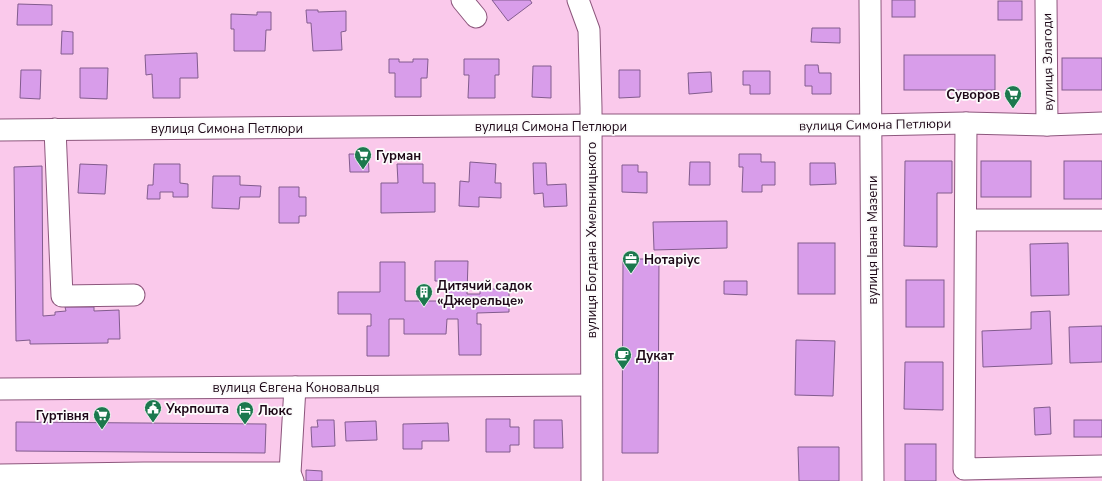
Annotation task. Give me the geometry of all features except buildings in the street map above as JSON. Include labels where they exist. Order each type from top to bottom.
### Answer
[{"type":"street","points":[[462,0],[476,16]]},
{"type":"street","name":"вулиця Богдана Хмельницького","points":[[578,0],[589,30],[591,125],[592,481]]},
{"type":"street","name":"вулиця Івана Мазепи","points":[[870,0],[873,481]]},
{"type":"street","name":"вулиця Злагоди","points":[[1046,0],[1047,125]]},
{"type":"street","points":[[966,123],[964,469],[1102,466]]},
{"type":"street","name":"вулиця Симона Петлюри","points":[[0,130],[591,125],[871,125],[966,123],[1047,125],[1102,123]]},
{"type":"street","points":[[55,129],[62,296],[134,295]]},
{"type":"street","points":[[966,220],[1102,220]]},
{"type":"street","name":"вулиця Євгена Коновальця","points":[[0,389],[591,385]]},
{"type":"street","points":[[0,475],[144,473],[292,477],[295,387]]},
{"type":"place","name":"Суворов","points":[[1013,109]]},
{"type":"place","name":"Гурман","points":[[363,170]]},
{"type":"place","name":"Нотаріус","points":[[631,274]]},
{"type":"place","name":"Дитячий садок «Джерельце»","points":[[424,307]]},
{"type":"place","name":"Дукат","points":[[623,370]]},
{"type":"place","name":"Укрпошта","points":[[153,423]]},
{"type":"place","name":"Люкс","points":[[245,425]]},
{"type":"place","name":"Гуртівня","points":[[102,430]]}]
